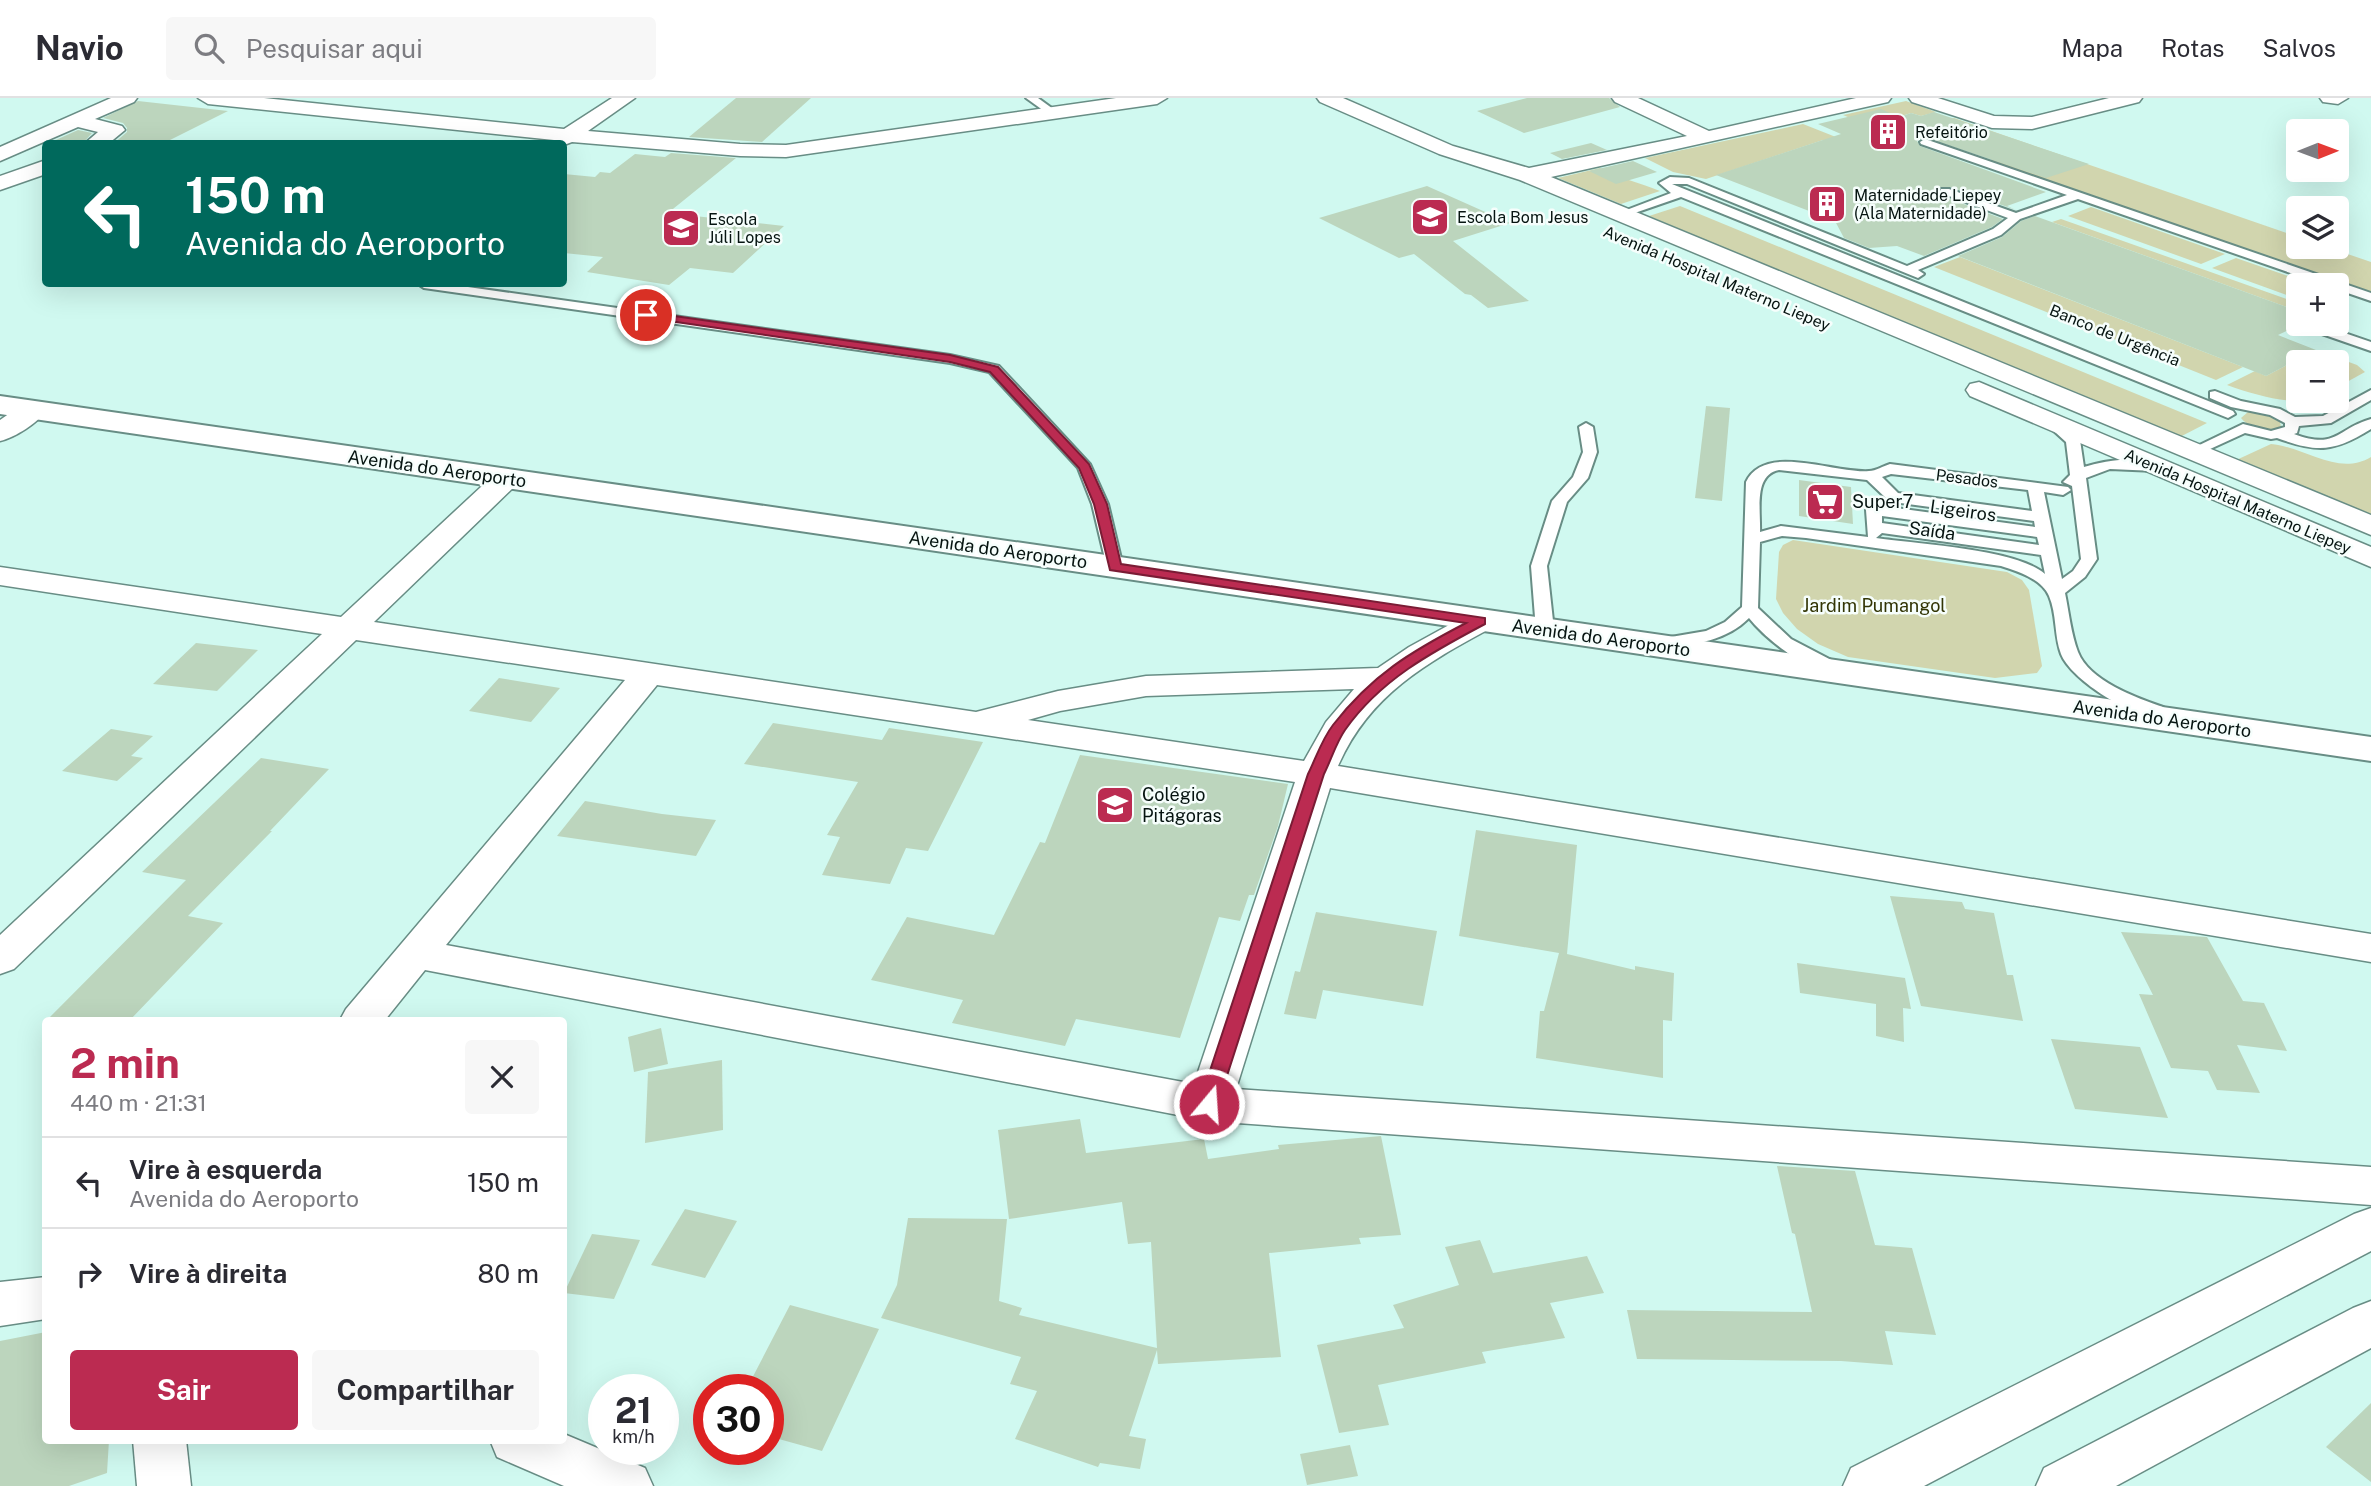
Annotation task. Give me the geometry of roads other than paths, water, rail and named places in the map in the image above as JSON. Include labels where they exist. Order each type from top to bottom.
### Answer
[{"type":"main road","name":"Avenida do Aeroporto","points":[[0,405],[2371,749]]},
{"type":"street","points":[[0,155],[127,98]]},
{"type":"street","points":[[208,98],[563,140],[625,98]]},
{"type":"street","points":[[567,140],[786,151],[1157,98]]},
{"type":"street","points":[[1327,98],[1446,150]]},
{"type":"street","points":[[1622,98],[1707,138]]},
{"type":"street","points":[[1528,175],[1881,98]]},
{"type":"street","points":[[1919,98],[1992,121],[2032,123],[2132,98]]},
{"type":"street","points":[[2330,98],[2338,98]]},
{"type":"street","points":[[76,121],[115,130],[99,140]]},
{"type":"street","name":"Avenida Hospital Materno Liepey","points":[[1446,150],[1528,175],[2371,526]]},
{"type":"street","name":"Avenida Hospital Materno Liepey","points":[[1446,150],[1499,185],[2371,558]]},
{"type":"street","points":[[0,184],[42,168]]},
{"type":"street","points":[[0,433],[33,410]]},
{"type":"street","points":[[2159,467],[2192,452]]},
{"type":"street","points":[[0,959],[506,478]]},
{"type":"street","points":[[0,576],[1316,774],[2371,948]]},
{"type":"street","points":[[1209,1104],[1316,774],[1338,729],[1384,678],[1430,648],[1480,621]]},
{"type":"street","points":[[364,1017],[649,673]]},
{"type":"street","points":[[974,722],[1058,701],[1146,686],[1384,678]]},
{"type":"street","points":[[417,954],[1209,1104],[2371,1185]]},
{"type":"street","points":[[1870,1486],[2371,1228]]},
{"type":"street","points":[[0,1304],[42,1299]]},
{"type":"street","points":[[2063,1486],[2371,1323]]},
{"type":"street","points":[[159,1444],[164,1486]]},
{"type":"street","points":[[526,1444],[626,1486]]},
{"type":"lane","points":[[1031,98],[1055,114]]},
{"type":"lane","points":[[1925,142],[2371,297]]},
{"type":"lane","name":"Banco de Urgência","points":[[1681,192],[1665,183],[1670,180],[1689,181],[2243,406],[2271,410],[2292,422]]},
{"type":"lane","points":[[1945,191],[2016,218]]},
{"type":"lane","points":[[1622,214],[1681,192],[2228,414],[2230,419],[2243,428],[2280,434],[2308,445],[2322,447],[2334,445],[2371,423]]},
{"type":"lane","points":[[1907,270],[1997,232],[2016,218],[2078,195]]},
{"type":"lane","points":[[445,287],[950,359],[994,369],[1085,467],[1100,504],[1115,567]]},
{"type":"lane","points":[[2341,336],[2371,347]]},
{"type":"lane","points":[[2280,434],[2292,430],[2292,422],[2326,420],[2371,394]]},
{"type":"lane","points":[[2228,414],[2243,406]]},
{"type":"lane","points":[[2048,420],[2073,440],[2088,559],[2079,574],[2056,592]]},
{"type":"lane","points":[[1545,631],[1539,566],[1560,501],[1580,478],[1590,452],[1586,427]]},
{"type":"lane","points":[[2192,452],[2243,428]]},
{"type":"lane","points":[[2159,467],[2127,463],[2102,466],[2078,475],[2063,490],[2042,524],[2070,655],[2087,678],[2112,695],[2191,723]]},
{"type":"lane","name":"Pesados","points":[[1753,539],[1754,482],[1757,473],[1764,468],[1779,466],[1877,482],[1893,497],[2042,524]]},
{"type":"lane","name":"Pesados","points":[[1877,482],[1890,469],[2042,524]]},
{"type":"lane","name":"Pesados","points":[[2042,524],[2063,490]]},
{"type":"lane","points":[[1848,539],[1874,522]]},
{"type":"lane","name":"Ligeiros","points":[[1874,522],[2042,524]]},
{"type":"lane","name":"Ligeiros","points":[[1874,522],[2042,524]]},
{"type":"lane","name":"Saída","points":[[1753,539],[1781,531],[2003,561],[2031,569],[2056,592]]},
{"type":"lane","points":[[1753,539],[1750,608],[1767,631],[1789,648],[1846,673]]},
{"type":"lane","points":[[1650,645],[1709,636],[1734,625],[1750,608]]},
{"type":"place","name":"Refeitório","points":[[1888,132]]},
{"type":"place","name":"Maternidade Liepey (Ala Maternidade)","points":[[1827,204]]},
{"type":"place","name":"Escola Bom Jesus","points":[[1430,217]]},
{"type":"place","name":"Escola Júli Lopes","points":[[681,228]]},
{"type":"place","name":"Super7","points":[[1825,502]]},
{"type":"place","name":"Colégio Pitágoras","points":[[1115,805]]},
{"type":"park label","name":"Jardim Pumangol","points":[[1874,606]]}]
